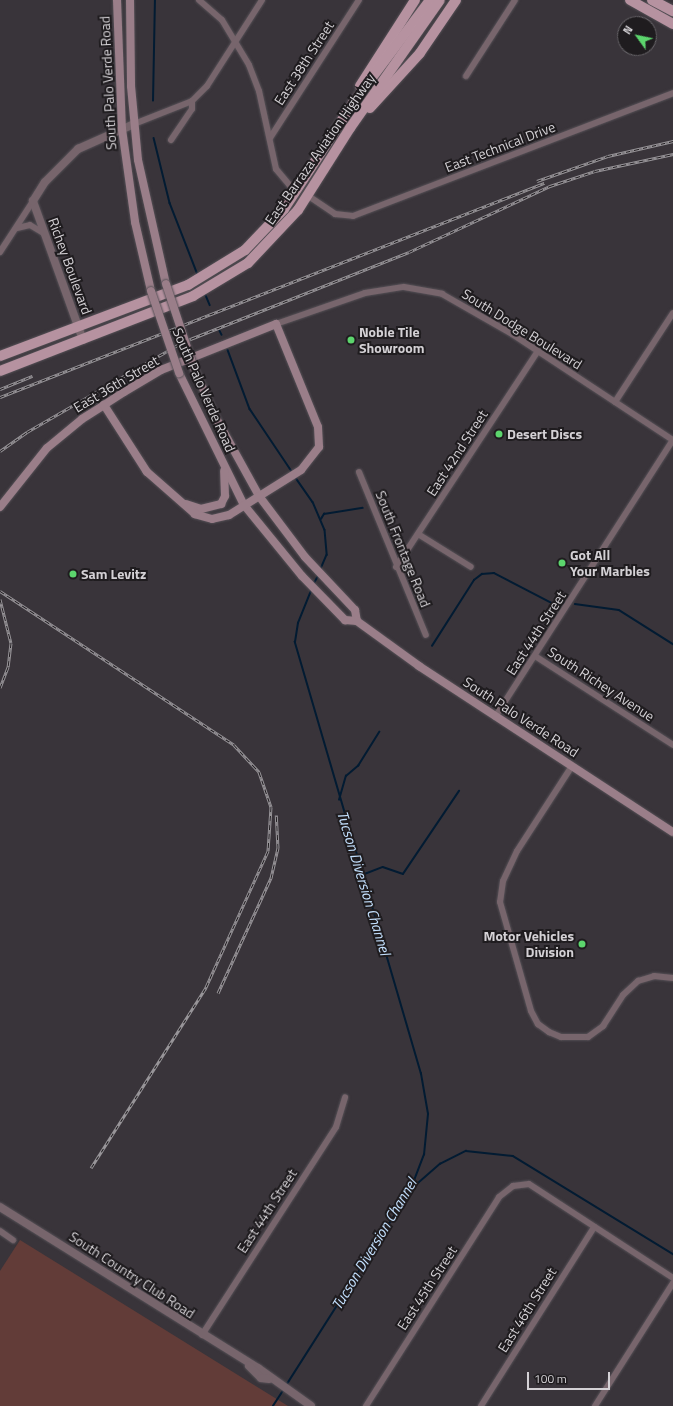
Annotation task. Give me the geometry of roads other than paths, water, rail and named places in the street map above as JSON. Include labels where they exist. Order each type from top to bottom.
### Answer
[{"type":"main road","name":"South Palo Verde Road","points":[[117,0],[122,129],[135,222],[151,291],[179,373],[224,469],[244,505],[302,576],[345,620],[357,621],[496,717],[673,832]]},
{"type":"main road","name":"South Palo Verde Road","points":[[130,0],[134,124],[147,212],[166,284],[194,368],[216,418],[259,496],[305,557],[356,610],[357,621]]},
{"type":"main road","points":[[323,148],[415,0]]},
{"type":"main road","name":"East Barraza Aviation Highway","points":[[78,327],[188,285],[210,274],[254,242],[295,192],[323,148],[430,0]]},
{"type":"main road","name":"East Barraza Aviation Highway","points":[[0,371],[193,296],[216,285],[270,243],[307,195],[440,0]]},
{"type":"main road","points":[[333,156],[420,53],[456,0]]},
{"type":"main road","points":[[630,0],[673,24]]},
{"type":"main road","points":[[652,0],[673,11]]},
{"type":"main road","points":[[226,278],[276,232],[294,207],[295,192]]},
{"type":"main road","points":[[104,405],[144,468],[195,514],[212,520],[244,505],[301,470],[314,457],[320,438],[276,324]]},
{"type":"main road","name":"East 36th Street","points":[[0,507],[47,448],[104,405],[160,370],[276,324]]},
{"type":"main road","points":[[0,356],[78,327]]},
{"type":"main road","points":[[184,504],[201,509],[221,504],[225,496],[224,469]]},
{"type":"street","points":[[199,0],[222,20],[237,41],[259,91],[276,169],[295,192]]},
{"type":"street","points":[[0,252],[45,182],[78,149],[122,129],[192,101],[207,86],[262,0]]},
{"type":"street","name":"East 38th Street","points":[[270,138],[359,0]]},
{"type":"street","points":[[466,76],[514,0]]},
{"type":"street","name":"East Technical Drive","points":[[307,195],[335,214],[353,216],[673,93]]},
{"type":"street","points":[[172,140],[192,109],[192,101]]},
{"type":"street","name":"Richey Boulevard","points":[[33,201],[83,340]]},
{"type":"street","points":[[14,230],[30,225],[45,234]]},
{"type":"street","name":"South Dodge Boulevard","points":[[276,324],[365,293],[404,287],[442,294],[538,351],[673,440]]},
{"type":"street","points":[[614,402],[673,313]]},
{"type":"street","name":"East 42nd Street","points":[[396,567],[538,351]]},
{"type":"street","name":"East 44th Street","points":[[496,717],[673,440]]},
{"type":"street","name":"South Frontage Road","points":[[359,472],[396,567],[426,635]]},
{"type":"street","points":[[418,534],[471,567]]},
{"type":"street","name":"South Richey Avenue","points":[[535,656],[673,745]]},
{"type":"street","points":[[572,766],[517,851],[503,881],[500,902],[531,1011],[538,1024],[549,1032],[561,1037],[588,1037],[603,1026],[623,995],[638,981],[654,976],[673,978]]},
{"type":"street","name":"East 44th Street","points":[[202,1335],[336,1127],[345,1097]]},
{"type":"street","name":"East 45th Street","points":[[366,1406],[500,1197],[513,1186],[529,1184],[594,1227]]},
{"type":"street","name":"South Country Club Road","points":[[0,1207],[202,1335],[249,1366],[261,1378],[269,1379],[311,1406]]},
{"type":"street","points":[[594,1227],[673,1278]]},
{"type":"street","name":"East 46th Street","points":[[481,1406],[594,1227]]},
{"type":"street","points":[[0,1231],[13,1240]]},
{"type":"street","points":[[595,1406],[673,1283]]},
{"type":"waterway","name":"Tucson Diversion Channel","points":[[153,101],[155,0]]},
{"type":"waterway","name":"Tucson Diversion Channel","points":[[154,138],[170,203],[198,275]]},
{"type":"waterway","name":"Tucson Diversion Channel","points":[[205,293],[210,305]]},
{"type":"waterway","points":[[220,331],[222,335]]},
{"type":"waterway","name":"Tucson Diversion Channel","points":[[228,350],[250,409],[293,473]]},
{"type":"waterway","name":"Tucson Diversion Channel","points":[[296,478],[313,502],[325,530],[327,555],[321,569]]},
{"type":"waterway","points":[[321,519],[324,514],[363,508]]},
{"type":"waterway","points":[[432,646],[474,580],[482,574],[494,573],[552,603],[564,603]]},
{"type":"waterway","name":"Tucson Diversion Channel","points":[[314,583],[318,576]]},
{"type":"waterway","name":"Tucson Diversion Channel","points":[[287,1384],[410,1191],[424,1155],[428,1114],[421,1074],[295,642],[298,623],[311,590]]},
{"type":"waterway","points":[[575,604],[619,610],[673,644]]},
{"type":"waterway","points":[[339,800],[346,776],[358,766],[379,732]]},
{"type":"waterway","points":[[362,875],[383,867],[403,874],[459,791]]},
{"type":"waterway","points":[[410,1190],[440,1164],[466,1151],[513,1156],[673,1254]]},
{"type":"waterway","name":"Tucson Diversion Channel","points":[[273,1406],[284,1389]]},
{"type":"railway","points":[[537,181],[608,156],[673,141]]},
{"type":"railway","points":[[0,451],[27,432],[183,342],[409,252],[550,186],[595,171],[673,154]]},
{"type":"railway","points":[[0,397],[544,183]]},
{"type":"railway","points":[[0,389],[33,376]]},
{"type":"railway","points":[[0,591],[234,745],[259,772],[271,807],[268,851],[205,989],[91,1168]]},
{"type":"railway","points":[[0,599],[11,643],[8,667],[0,688]]},
{"type":"railway","points":[[218,993],[271,878],[278,848],[276,815]]},
{"type":"place","name":"Noble Tile Showroom","points":[[351,340]]},
{"type":"place","name":"Desert Discs","points":[[499,434]]},
{"type":"place","name":"Got All Your Marbles","points":[[562,563]]},
{"type":"place","name":"Sam Levitz","points":[[73,574]]},
{"type":"place","name":"Motor Vehicles Division","points":[[582,944]]}]
